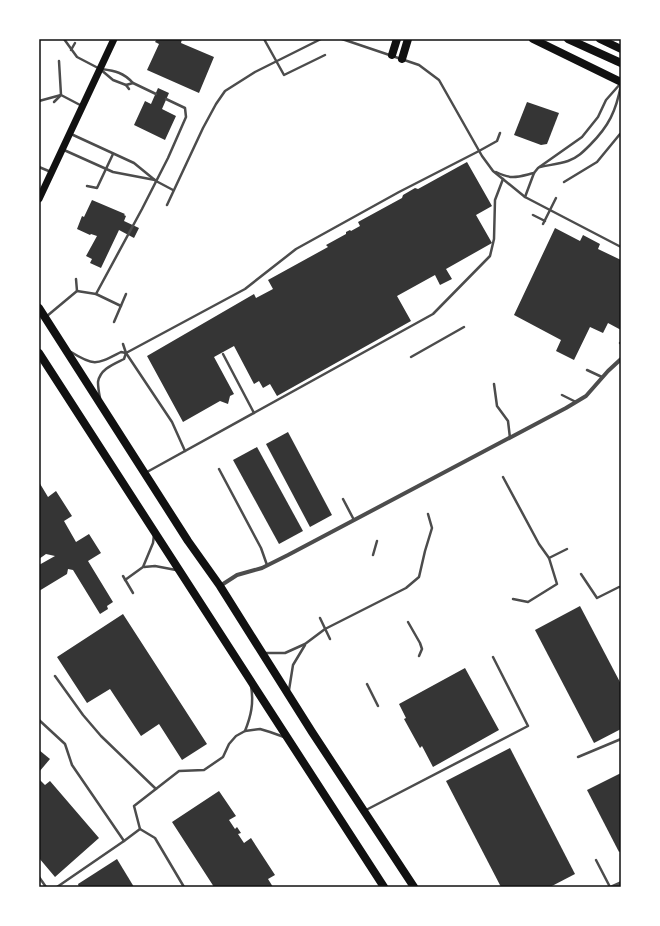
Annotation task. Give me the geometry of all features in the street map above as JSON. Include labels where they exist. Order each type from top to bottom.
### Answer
[{"type":"highway","points":[[392,55],[397,39]]},
{"type":"highway","points":[[402,58],[408,39]]},
{"type":"highway","points":[[533,39],[621,83]]},
{"type":"highway","points":[[568,39],[621,63]]},
{"type":"highway","points":[[600,39],[621,49]]},
{"type":"highway","points":[[39,308],[188,541],[220,586],[364,812],[414,887]]},
{"type":"highway","points":[[39,353],[384,887]]},
{"type":"main road","points":[[39,199],[114,39]]},
{"type":"street","points":[[220,586],[237,576],[267,565],[576,402],[586,396],[621,359]]},
{"type":"street","points":[[611,887],[621,883]]},
{"type":"lane","points":[[64,39],[77,57],[100,69],[112,80],[126,84],[133,83]]},
{"type":"lane","points":[[264,39],[284,75],[325,55]]},
{"type":"lane","points":[[166,205],[203,128],[225,91],[255,72],[321,39]]},
{"type":"lane","points":[[342,39],[419,65],[439,80],[479,151],[494,171],[525,197],[621,247]]},
{"type":"lane","points":[[71,50],[75,43]]},
{"type":"lane","points":[[59,61],[61,96]]},
{"type":"lane","points":[[100,69],[117,71],[126,76],[133,83],[156,94]]},
{"type":"lane","points":[[525,197],[534,173],[538,168],[582,137],[598,117],[606,100],[621,83]]},
{"type":"lane","points":[[538,168],[568,161],[580,155],[601,135],[614,113],[621,83]]},
{"type":"lane","points":[[126,84],[128,89]]},
{"type":"lane","points":[[54,102],[61,96]]},
{"type":"lane","points":[[39,101],[61,96],[83,107]]},
{"type":"lane","points":[[96,294],[168,158],[186,117],[186,108],[166,99]]},
{"type":"lane","points":[[65,348],[90,362],[99,363],[121,352],[126,353],[245,289],[296,249],[394,194],[497,141],[500,133]]},
{"type":"lane","points":[[70,134],[134,163],[156,181],[173,190]]},
{"type":"lane","points":[[564,182],[597,162],[620,134]]},
{"type":"lane","points":[[63,149],[113,172],[156,181]]},
{"type":"lane","points":[[87,186],[96,188],[113,154]]},
{"type":"lane","points":[[39,167],[52,173]]},
{"type":"lane","points":[[494,171],[507,178],[515,178],[534,173]]},
{"type":"lane","points":[[145,474],[185,450],[434,314],[490,256],[494,239],[495,200],[503,179]]},
{"type":"lane","points":[[533,215],[544,223],[556,198]]},
{"type":"lane","points":[[76,279],[77,291]]},
{"type":"lane","points":[[45,318],[77,291],[96,294],[121,306]]},
{"type":"lane","points":[[114,322],[126,294]]},
{"type":"lane","points":[[411,357],[464,327]]},
{"type":"lane","points":[[122,344],[126,353],[172,422],[185,450]]},
{"type":"lane","points":[[100,404],[98,382],[102,373],[109,367],[124,359],[126,353]]},
{"type":"lane","points":[[223,354],[254,413]]},
{"type":"lane","points":[[587,370],[603,377]]},
{"type":"lane","points":[[494,384],[497,406],[508,421],[510,438]]},
{"type":"lane","points":[[562,395],[576,402]]},
{"type":"lane","points":[[219,469],[261,548],[267,565]]},
{"type":"lane","points":[[503,477],[549,558],[557,584],[528,602],[513,600]]},
{"type":"lane","points":[[343,499],[354,520]]},
{"type":"lane","points":[[262,653],[285,653],[305,644],[325,629],[406,588],[419,577],[432,528],[428,514]]},
{"type":"lane","points":[[125,580],[143,567],[154,543],[154,531]]},
{"type":"lane","points":[[373,555],[377,541]]},
{"type":"lane","points":[[549,558],[567,549]]},
{"type":"lane","points":[[143,567],[155,566],[180,570]]},
{"type":"lane","points":[[581,574],[597,598],[619,587]]},
{"type":"lane","points":[[122,576],[133,593]]},
{"type":"lane","points":[[320,618],[330,639]]},
{"type":"lane","points":[[408,622],[422,649],[419,656]]},
{"type":"lane","points":[[288,694],[293,665],[305,644]]},
{"type":"lane","points":[[364,812],[528,726],[494,657]]},
{"type":"lane","points":[[55,676],[83,715],[101,736],[156,789]]},
{"type":"lane","points":[[245,731],[251,714],[253,696],[249,680]]},
{"type":"lane","points":[[367,684],[378,706]]},
{"type":"lane","points":[[39,720],[65,744],[72,765],[124,841]]},
{"type":"lane","points":[[184,887],[155,838],[140,829],[134,806],[179,771],[204,770],[223,757],[229,744],[236,736],[245,731],[260,729],[288,739]]},
{"type":"lane","points":[[578,757],[621,739]]},
{"type":"lane","points":[[57,887],[140,829]]},
{"type":"lane","points":[[596,860],[611,887]]},
{"type":"lane","points":[[39,877],[46,887]]},
{"type":"building","points":[[157,39],[182,39],[181,43],[214,57],[199,93],[147,70],[159,44],[155,42]]},
{"type":"building","points":[[158,88],[169,93],[162,109],[176,116],[165,140],[134,125],[145,101],[151,104]]},
{"type":"building","points":[[527,102],[559,113],[547,144],[541,145],[514,135]]},
{"type":"building","points":[[467,162],[492,206],[476,215],[492,243],[446,269],[452,279],[440,285],[435,275],[397,296],[411,321],[277,396],[270,384],[263,388],[259,381],[254,384],[234,346],[214,357],[234,394],[230,396],[228,404],[220,401],[183,422],[147,356],[254,294],[256,298],[273,289],[268,280],[328,247],[326,245],[346,234],[346,232],[360,226],[358,222],[402,198],[403,195],[415,188],[418,189]]},
{"type":"building","points":[[92,200],[125,214],[124,215],[126,216],[124,221],[139,228],[134,238],[119,230],[101,268],[90,263],[92,259],[86,256],[97,236],[90,235],[77,229],[82,216],[84,217]]},
{"type":"building","points":[[555,228],[580,241],[583,235],[600,244],[598,249],[621,260],[621,330],[608,323],[603,333],[590,327],[574,360],[556,351],[561,340],[514,315]]},
{"type":"building","points":[[288,432],[332,515],[310,527],[266,444]]},
{"type":"building","points":[[257,447],[303,531],[279,544],[233,460]]},
{"type":"building","points":[[39,482],[48,497],[56,491],[72,516],[64,521],[76,542],[89,534],[101,553],[88,561],[113,602],[107,606],[108,609],[100,614],[73,570],[68,569],[67,574],[39,591],[39,565],[55,556],[46,554],[39,559]]},
{"type":"building","points":[[580,606],[621,684],[621,729],[594,743],[535,630]]},
{"type":"building","points":[[123,614],[207,744],[182,760],[159,724],[141,736],[110,689],[87,703],[57,657]]},
{"type":"building","points":[[465,668],[499,730],[433,767],[422,746],[420,748],[404,719],[406,718],[399,704]]},
{"type":"building","points":[[510,748],[575,874],[550,887],[501,887],[446,781]]},
{"type":"building","points":[[39,750],[50,759],[39,772]]},
{"type":"building","points":[[621,773],[621,851],[619,852],[587,790]]},
{"type":"building","points":[[39,779],[45,785],[50,781],[99,838],[55,877],[39,858]]},
{"type":"building","points":[[219,791],[236,816],[229,820],[235,829],[237,827],[241,833],[238,834],[244,843],[251,838],[275,875],[268,879],[273,887],[214,887],[172,822]]},
{"type":"building","points":[[117,859],[134,887],[79,887],[78,884]]}]
